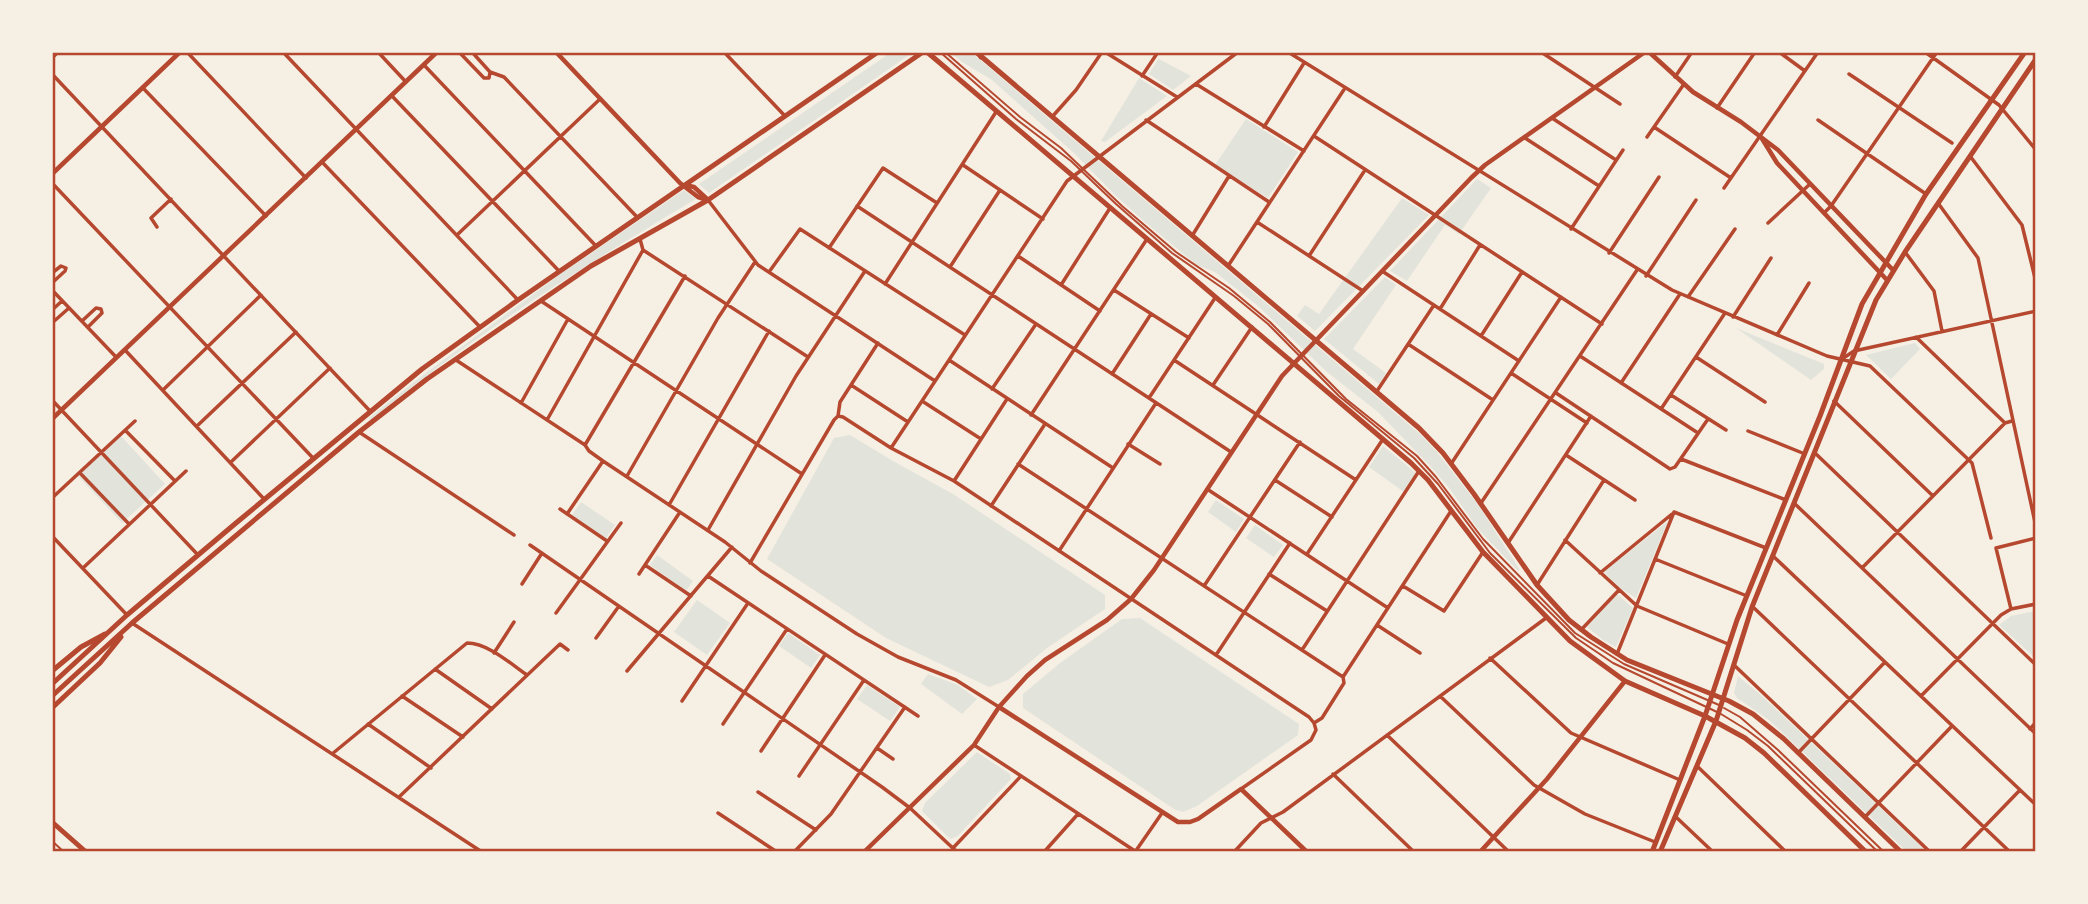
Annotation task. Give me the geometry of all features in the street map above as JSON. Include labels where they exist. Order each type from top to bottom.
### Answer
[{"type":"main road","points":[[52,684],[127,615],[370,411],[559,271],[878,52]]},
{"type":"main road","points":[[52,696],[126,628],[359,432],[454,359],[602,260],[708,200],[925,52],[998,110],[1072,177],[1419,471],[1483,552],[1579,649],[1625,681],[1735,732],[1764,753],[1866,852]]},
{"type":"main road","points":[[1652,852],[1705,716],[1728,644],[1805,454],[1857,314],[1926,194],[2025,52]]},
{"type":"main road","points":[[979,54],[1419,428],[1481,503],[1536,585],[1581,630],[1617,654],[1722,698],[1763,722],[1901,852]]},
{"type":"main road","points":[[1660,852],[1716,721],[1732,663],[1772,555],[1854,351],[1887,280],[2035,60]]},
{"type":"main road","points":[[52,708],[100,663],[126,628]]},
{"type":"main road","points":[[52,671],[81,648],[111,631]]},
{"type":"main road","points":[[52,822],[86,852]]},
{"type":"street","points":[[52,58],[58,52]]},
{"type":"street","points":[[52,174],[180,52]]},
{"type":"street","points":[[187,52],[306,178]]},
{"type":"street","points":[[283,52],[518,300]]},
{"type":"street","points":[[378,52],[406,82]]},
{"type":"street","points":[[52,419],[437,52]]},
{"type":"street","points":[[459,52],[484,78],[491,76],[491,72]]},
{"type":"street","points":[[472,52],[491,72],[502,75],[637,217]]},
{"type":"street","points":[[556,52],[684,185],[698,197],[708,200],[755,262],[936,381]]},
{"type":"street","points":[[724,52],[785,116]]},
{"type":"street","points":[[1052,117],[1104,52],[1177,97]]},
{"type":"street","points":[[1142,76],[1158,52]]},
{"type":"street","points":[[891,448],[1072,177],[1238,52]]},
{"type":"street","points":[[1288,52],[1646,276],[1680,294],[1777,335],[1840,360],[1870,366],[1974,467],[1991,538]]},
{"type":"street","points":[[1541,52],[1620,104]]},
{"type":"street","points":[[864,852],[974,745],[999,707],[1038,666],[1097,628],[1131,598],[1162,558],[1276,384],[1478,171],[1647,52],[1684,85],[1779,150],[1893,270]]},
{"type":"street","points":[[1675,77],[1692,52]]},
{"type":"street","points":[[1717,108],[1755,52]]},
{"type":"street","points":[[1779,52],[1805,71]]},
{"type":"street","points":[[1724,188],[1818,52]]},
{"type":"street","points":[[1925,52],[1993,99],[2035,147]]},
{"type":"street","points":[[1824,213],[1937,52]]},
{"type":"street","points":[[1264,127],[1304,62]]},
{"type":"street","points":[[424,65],[596,246]]},
{"type":"street","points":[[52,74],[370,411]]},
{"type":"street","points":[[1849,74],[1952,143]]},
{"type":"street","points":[[1195,83],[1304,152]]},
{"type":"street","points":[[1647,137],[1684,85]]},
{"type":"street","points":[[143,88],[265,216]]},
{"type":"street","points":[[1228,266],[1345,88]]},
{"type":"street","points":[[392,96],[559,271]]},
{"type":"street","points":[[457,236],[600,99]]},
{"type":"street","points":[[885,284],[998,110]]},
{"type":"street","points":[[1552,118],[1616,160]]},
{"type":"street","points":[[1146,120],[1269,202]]},
{"type":"street","points":[[1818,120],[1926,194]]},
{"type":"street","points":[[1654,127],[1731,178]]},
{"type":"street","points":[[1314,136],[1602,324]]},
{"type":"street","points":[[1760,136],[1772,157],[1887,280]]},
{"type":"street","points":[[1525,138],[1599,186]]},
{"type":"street","points":[[1571,229],[1623,150]]},
{"type":"street","points":[[1970,156],[2022,225],[2035,282]]},
{"type":"street","points":[[322,162],[480,327]]},
{"type":"street","points":[[962,165],[1042,219]]},
{"type":"street","points":[[829,248],[883,168],[937,203]]},
{"type":"street","points":[[1309,256],[1365,170]]},
{"type":"street","points":[[1192,236],[1230,176]]},
{"type":"street","points":[[1609,253],[1659,177]]},
{"type":"street","points":[[52,183],[313,458]]},
{"type":"street","points":[[1768,223],[1811,184]]},
{"type":"street","points":[[950,267],[1000,190]]},
{"type":"street","points":[[157,227],[152,218],[171,199]]},
{"type":"street","points":[[1646,276],[1696,200]]},
{"type":"street","points":[[1938,203],[1977,256],[2033,507],[2035,527]]},
{"type":"street","points":[[857,206],[1231,452]]},
{"type":"street","points":[[1061,285],[1110,208]]},
{"type":"street","points":[[1256,222],[1363,291]]},
{"type":"street","points":[[769,272],[800,229],[965,335]]},
{"type":"street","points":[[1688,297],[1735,229]]},
{"type":"street","points":[[1849,240],[1857,233]]},
{"type":"street","points":[[640,239],[643,250],[808,357]]},
{"type":"street","points":[[1031,415],[1147,239]]},
{"type":"street","points":[[1440,309],[1480,245]]},
{"type":"street","points":[[547,420],[643,250]]},
{"type":"street","points":[[1905,252],[1934,291],[1941,331]]},
{"type":"street","points":[[1018,256],[1100,311]]},
{"type":"street","points":[[1733,317],[1771,258]]},
{"type":"street","points":[[627,476],[727,303],[755,262]]},
{"type":"street","points":[[52,273],[61,266],[66,268],[52,283]]},
{"type":"street","points":[[1481,503],[1637,270]]},
{"type":"street","points":[[708,530],[808,357],[865,271]]},
{"type":"street","points":[[1382,271],[1519,361]]},
{"type":"street","points":[[1481,336],[1522,272]]},
{"type":"street","points":[[585,445],[685,276]]},
{"type":"street","points":[[1777,335],[1810,283]]},
{"type":"street","points":[[1114,289],[1189,338]]},
{"type":"street","points":[[52,290],[117,358]]},
{"type":"street","points":[[1621,383],[1680,294]]},
{"type":"street","points":[[163,390],[261,295]]},
{"type":"street","points":[[1149,398],[1216,297]]},
{"type":"street","points":[[1451,464],[1560,297]]},
{"type":"street","points":[[52,310],[62,301]]},
{"type":"street","points":[[541,301],[802,474]]},
{"type":"street","points":[[1376,392],[1434,305]]},
{"type":"street","points":[[52,323],[69,308]]},
{"type":"street","points":[[82,321],[96,308],[101,309],[101,314],[88,327]]},
{"type":"street","points":[[1840,360],[1854,351],[2035,310]]},
{"type":"street","points":[[1661,410],[1725,313]]},
{"type":"street","points":[[1112,374],[1152,314]]},
{"type":"street","points":[[521,403],[569,319]]},
{"type":"street","points":[[992,389],[1036,323]]},
{"type":"street","points":[[1213,385],[1252,327]]},
{"type":"street","points":[[669,505],[769,331]]},
{"type":"street","points":[[197,425],[296,332]]},
{"type":"street","points":[[1916,337],[2005,423]]},
{"type":"street","points":[[838,416],[837,407],[878,343]]},
{"type":"street","points":[[1408,344],[1493,400]]},
{"type":"street","points":[[125,350],[264,499]]},
{"type":"street","points":[[1580,356],[1698,433]]},
{"type":"street","points":[[1696,357],[1765,401]]},
{"type":"street","points":[[454,359],[585,445],[589,451],[708,530],[750,563],[881,649],[956,680],[1178,822],[1194,821],[1311,740],[1315,730],[1309,717],[954,481],[838,416]]},
{"type":"street","points":[[949,360],[1113,468]]},
{"type":"street","points":[[1174,360],[1356,480]]},
{"type":"street","points":[[232,462],[330,368]]},
{"type":"street","points":[[1511,373],[1587,423]]},
{"type":"street","points":[[851,385],[908,422]]},
{"type":"street","points":[[1556,393],[1672,470],[1709,419]]},
{"type":"street","points":[[1671,395],[1726,430]]},
{"type":"street","points":[[954,481],[1007,399]]},
{"type":"street","points":[[52,400],[198,555]]},
{"type":"street","points":[[922,401],[981,439]]},
{"type":"street","points":[[1834,401],[1933,496]]},
{"type":"street","points":[[1059,551],[1156,402]]},
{"type":"street","points":[[750,563],[838,416]]},
{"type":"street","points":[[1508,543],[1591,416]]},
{"type":"street","points":[[52,498],[135,421]]},
{"type":"street","points":[[1862,568],[2005,423],[2012,421]]},
{"type":"street","points":[[991,506],[1045,424]]},
{"type":"street","points":[[125,430],[175,481]]},
{"type":"street","points":[[1748,431],[1805,454]]},
{"type":"street","points":[[359,432],[514,535]]},
{"type":"street","points":[[1307,555],[1383,439]]},
{"type":"street","points":[[1204,586],[1300,442]]},
{"type":"street","points":[[1128,444],[1160,464]]},
{"type":"street","points":[[1814,453],[2035,665]]},
{"type":"street","points":[[1566,455],[1635,500]]},
{"type":"street","points":[[1681,459],[1786,500]]},
{"type":"street","points":[[567,514],[603,461]]},
{"type":"street","points":[[1018,464],[1343,677]]},
{"type":"street","points":[[83,568],[186,471]]},
{"type":"street","points":[[1302,650],[1419,471]]},
{"type":"street","points":[[80,472],[129,524]]},
{"type":"street","points":[[1275,480],[1332,517]]},
{"type":"street","points":[[1536,585],[1604,480]]},
{"type":"street","points":[[1207,489],[1388,608]]},
{"type":"street","points":[[1794,503],[2035,734]]},
{"type":"street","points":[[559,509],[607,541]]},
{"type":"street","points":[[1314,723],[1322,718],[1344,683],[1343,677],[1451,511]]},
{"type":"street","points":[[639,574],[680,512]]},
{"type":"street","points":[[1600,573],[1674,512]]},
{"type":"street","points":[[1674,512],[1766,548]]},
{"type":"street","points":[[1617,654],[1674,512]]},
{"type":"street","points":[[556,613],[621,523]]},
{"type":"street","points":[[52,536],[127,615]]},
{"type":"street","points":[[2011,609],[1996,548],[2035,538]]},
{"type":"street","points":[[1565,540],[1637,606],[1728,644]]},
{"type":"street","points":[[1216,655],[1290,543]]},
{"type":"street","points":[[530,545],[859,770],[909,808],[955,850],[1021,776]]},
{"type":"street","points":[[628,671],[732,547]]},
{"type":"street","points":[[1403,586],[1444,611],[1483,552]]},
{"type":"street","points":[[522,584],[542,553]]},
{"type":"street","points":[[1772,555],[2035,806]]},
{"type":"street","points":[[1655,559],[1747,596]]},
{"type":"street","points":[[645,565],[691,596]]},
{"type":"street","points":[[1269,573],[1327,611]]},
{"type":"street","points":[[708,576],[918,716]]},
{"type":"street","points":[[1581,630],[1619,590]]},
{"type":"street","points":[[682,701],[748,603]]},
{"type":"street","points":[[1921,696],[1992,623],[2011,609],[2035,604]]},
{"type":"street","points":[[596,638],[619,606]]},
{"type":"street","points":[[1752,607],[2010,852]]},
{"type":"street","points":[[1234,852],[1261,823],[1283,812],[1546,618]]},
{"type":"street","points":[[494,653],[514,622]]},
{"type":"street","points":[[132,623],[482,852]]},
{"type":"street","points":[[1377,625],[1420,653]]},
{"type":"street","points":[[723,723],[787,629]]},
{"type":"street","points":[[332,754],[467,643],[474,643],[494,653],[525,677]]},
{"type":"street","points":[[399,797],[560,644],[568,650]]},
{"type":"street","points":[[761,751],[825,654]]},
{"type":"street","points":[[1490,658],[1564,727],[1580,737],[1681,780]]},
{"type":"street","points":[[1798,753],[1885,662]]},
{"type":"street","points":[[1732,663],[1930,852]]},
{"type":"street","points":[[435,669],[492,709]]},
{"type":"street","points":[[799,776],[864,680]]},
{"type":"street","points":[[1480,852],[1539,788],[1625,681]]},
{"type":"street","points":[[1440,695],[1539,788],[1585,814],[1656,842]]},
{"type":"street","points":[[402,696],[463,737]]},
{"type":"street","points":[[794,852],[831,814],[905,707]]},
{"type":"street","points":[[2030,729],[2035,722]]},
{"type":"street","points":[[368,724],[431,768]]},
{"type":"street","points":[[1865,817],[1952,726]]},
{"type":"street","points":[[1387,735],[1509,852]]},
{"type":"street","points":[[974,745],[1135,851],[1161,813]]},
{"type":"street","points":[[877,748],[893,759]]},
{"type":"street","points":[[1696,766],[1786,852]]},
{"type":"street","points":[[1333,774],[1414,852]]},
{"type":"street","points":[[1241,789],[1307,852]]},
{"type":"street","points":[[1960,852],[2020,790]]},
{"type":"street","points":[[758,792],[816,830]]},
{"type":"street","points":[[718,813],[778,852]]},
{"type":"street","points":[[1044,852],[1078,814]]},
{"type":"street","points":[[1675,815],[1713,852]]},
{"type":"lane","points":[[940,52],[1017,120],[1082,169]]},
{"type":"lane","points":[[945,52],[1176,252],[1236,294],[1346,399],[1427,467],[1490,548],[1575,633],[1624,664],[1735,714],[1884,852]]},
{"type":"lane","points":[[1709,704],[1768,746],[1878,852]]},
{"type":"lane","points":[[52,841],[64,852]]},
{"type":"shaded area","points":[[890,53],[912,53],[709,193],[699,184]]},
{"type":"shaded area","points":[[951,53],[972,53],[1420,434],[1479,506],[1520,570],[1518,571],[1478,529],[1450,489],[1378,412],[1327,372],[1258,306],[1215,272],[1197,265],[1147,224],[1075,154],[992,80]]},
{"type":"shaded area","points":[[1159,58],[1191,76],[1173,90],[1149,74]]},
{"type":"shaded area","points":[[1139,78],[1167,96],[1105,142],[1101,141]]},
{"type":"shaded area","points":[[1246,119],[1298,152],[1268,198],[1215,165]]},
{"type":"shaded area","points":[[1477,179],[1491,188],[1459,234],[1445,225],[1407,281],[1390,271]]},
{"type":"shaded area","points":[[684,190],[696,199],[529,303],[449,359],[371,420],[369,418],[562,273]]},
{"type":"shaded area","points":[[1402,198],[1429,215],[1315,331],[1297,316],[1305,305],[1319,314]]},
{"type":"shaded area","points":[[1385,277],[1396,285],[1353,349],[1386,373],[1379,384],[1324,339]]},
{"type":"shaded area","points":[[1736,328],[1824,364],[1824,369],[1811,380]]},
{"type":"shaded area","points":[[1915,343],[1920,349],[1891,379],[1866,355]]},
{"type":"shaded area","points":[[850,435],[953,494],[1105,595],[1105,609],[1047,648],[1008,680],[989,687],[886,638],[767,559],[834,438]]},
{"type":"shaded area","points":[[121,436],[165,484],[122,523],[78,476]]},
{"type":"shaded area","points":[[1383,446],[1416,473],[1404,492],[1369,467]]},
{"type":"shaded area","points":[[1216,500],[1244,519],[1236,532],[1208,512]]},
{"type":"shaded area","points":[[581,502],[615,525],[606,538],[572,515]]},
{"type":"shaded area","points":[[1668,521],[1636,598],[1620,588],[1604,572]]},
{"type":"shaded area","points":[[1255,525],[1283,545],[1274,557],[1246,538]]},
{"type":"shaded area","points":[[657,555],[693,581],[686,591],[650,565]]},
{"type":"shaded area","points":[[1617,594],[1633,608],[1616,647],[1587,627]]},
{"type":"shaded area","points":[[697,600],[730,623],[707,655],[674,632]]},
{"type":"shaded area","points":[[2036,611],[2035,658],[1999,625],[2011,616]]},
{"type":"shaded area","points":[[1140,618],[1299,724],[1298,735],[1197,806],[1183,812],[1174,809],[1023,708],[1023,694],[1060,663],[1122,619]]},
{"type":"shaded area","points":[[788,633],[820,655],[811,668],[779,646]]},
{"type":"shaded area","points":[[928,674],[958,685],[977,699],[962,714],[921,684]]},
{"type":"shaded area","points":[[1738,676],[1926,851],[1906,851],[1769,720],[1737,698],[1734,693]]},
{"type":"shaded area","points":[[867,685],[900,707],[890,721],[857,699]]},
{"type":"shaded area","points":[[977,752],[1010,774],[1011,779],[958,836],[950,839],[922,811],[925,803]]}]
